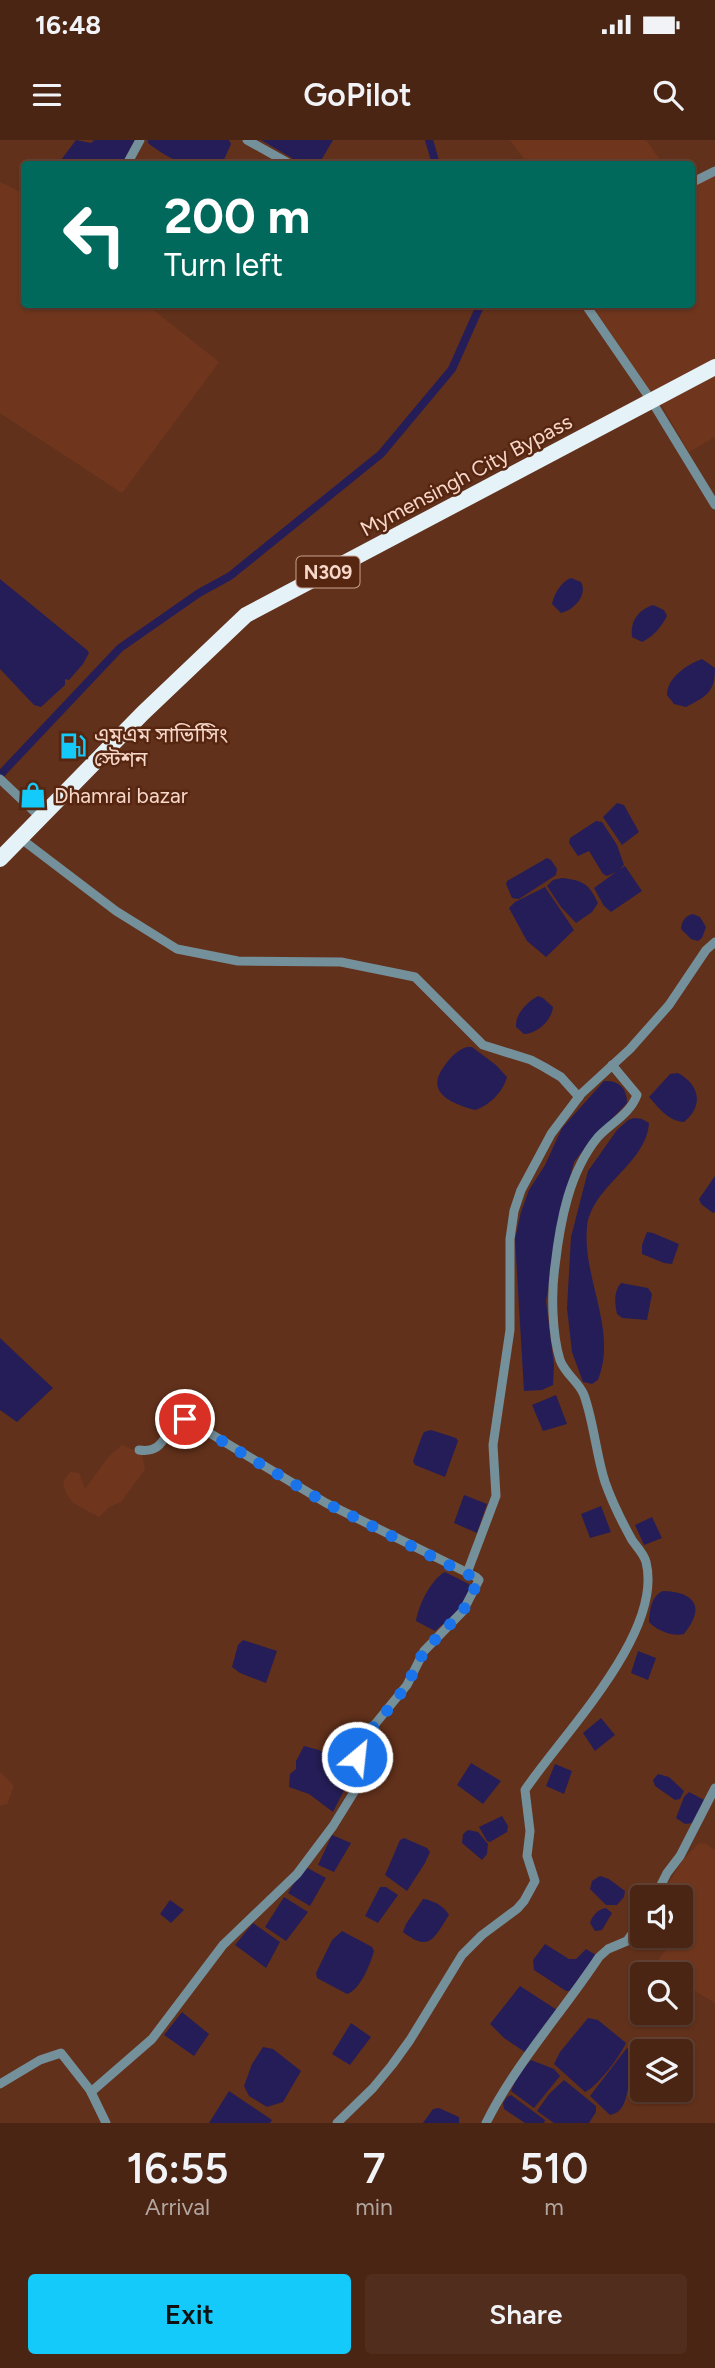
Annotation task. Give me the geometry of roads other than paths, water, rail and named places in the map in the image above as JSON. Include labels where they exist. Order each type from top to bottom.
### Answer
[{"type":"highway","name":"Mymensingh City Bypass","points":[[0,859],[162,695],[246,615],[715,367]]},
{"type":"street","points":[[129,161],[140,140]]},
{"type":"street","points":[[247,140],[285,161]]},
{"type":"street","points":[[695,181],[715,171]]},
{"type":"street","points":[[588,308],[652,400],[715,505]]},
{"type":"street","points":[[0,779],[40,817]]},
{"type":"street","points":[[20,838],[116,911],[177,949],[238,961],[341,962],[415,977],[483,1045],[531,1060],[544,1067],[561,1077],[579,1097]]},
{"type":"street","points":[[467,1573],[496,1496],[493,1445],[510,1330],[510,1239],[521,1189],[551,1134],[579,1097],[630,1049],[669,1005],[706,950],[715,942]]},
{"type":"street","points":[[337,2123],[392,2065],[462,1955],[524,1901],[535,1881],[527,1856],[530,1831],[525,1790],[612,1674],[626,1651],[642,1613],[647,1587],[646,1561],[622,1521],[605,1482],[583,1392],[561,1362],[553,1308],[554,1268],[562,1224],[579,1166],[600,1136],[633,1105],[637,1096],[612,1065]]},
{"type":"street","points":[[91,2092],[152,2039],[223,1945],[296,1874],[333,1826],[359,1784],[362,1768],[357,1757],[358,1745],[407,1685],[424,1651],[463,1611],[479,1580],[326,1503],[188,1420],[180,1420],[172,1427],[156,1450],[139,1450]]},
{"type":"street","points":[[660,1885],[680,1856],[715,1788]]},
{"type":"street","points":[[486,2123],[498,2098],[601,1954],[627,1941],[630,1937]]},
{"type":"street","points":[[0,2084],[40,2060],[61,2053],[91,2092],[106,2123]]},
{"type":"waterway","points":[[429,140],[435,161]]},
{"type":"waterway","points":[[0,775],[120,648],[199,593],[230,576],[381,454],[452,369],[479,308]]},
{"type":"place","name":"এমএম সাভ‌িসি‌িং স্ট‌েশন","points":[[73,746]]},
{"type":"place","name":"Dhamrai bazar","points":[[33,795]]}]
